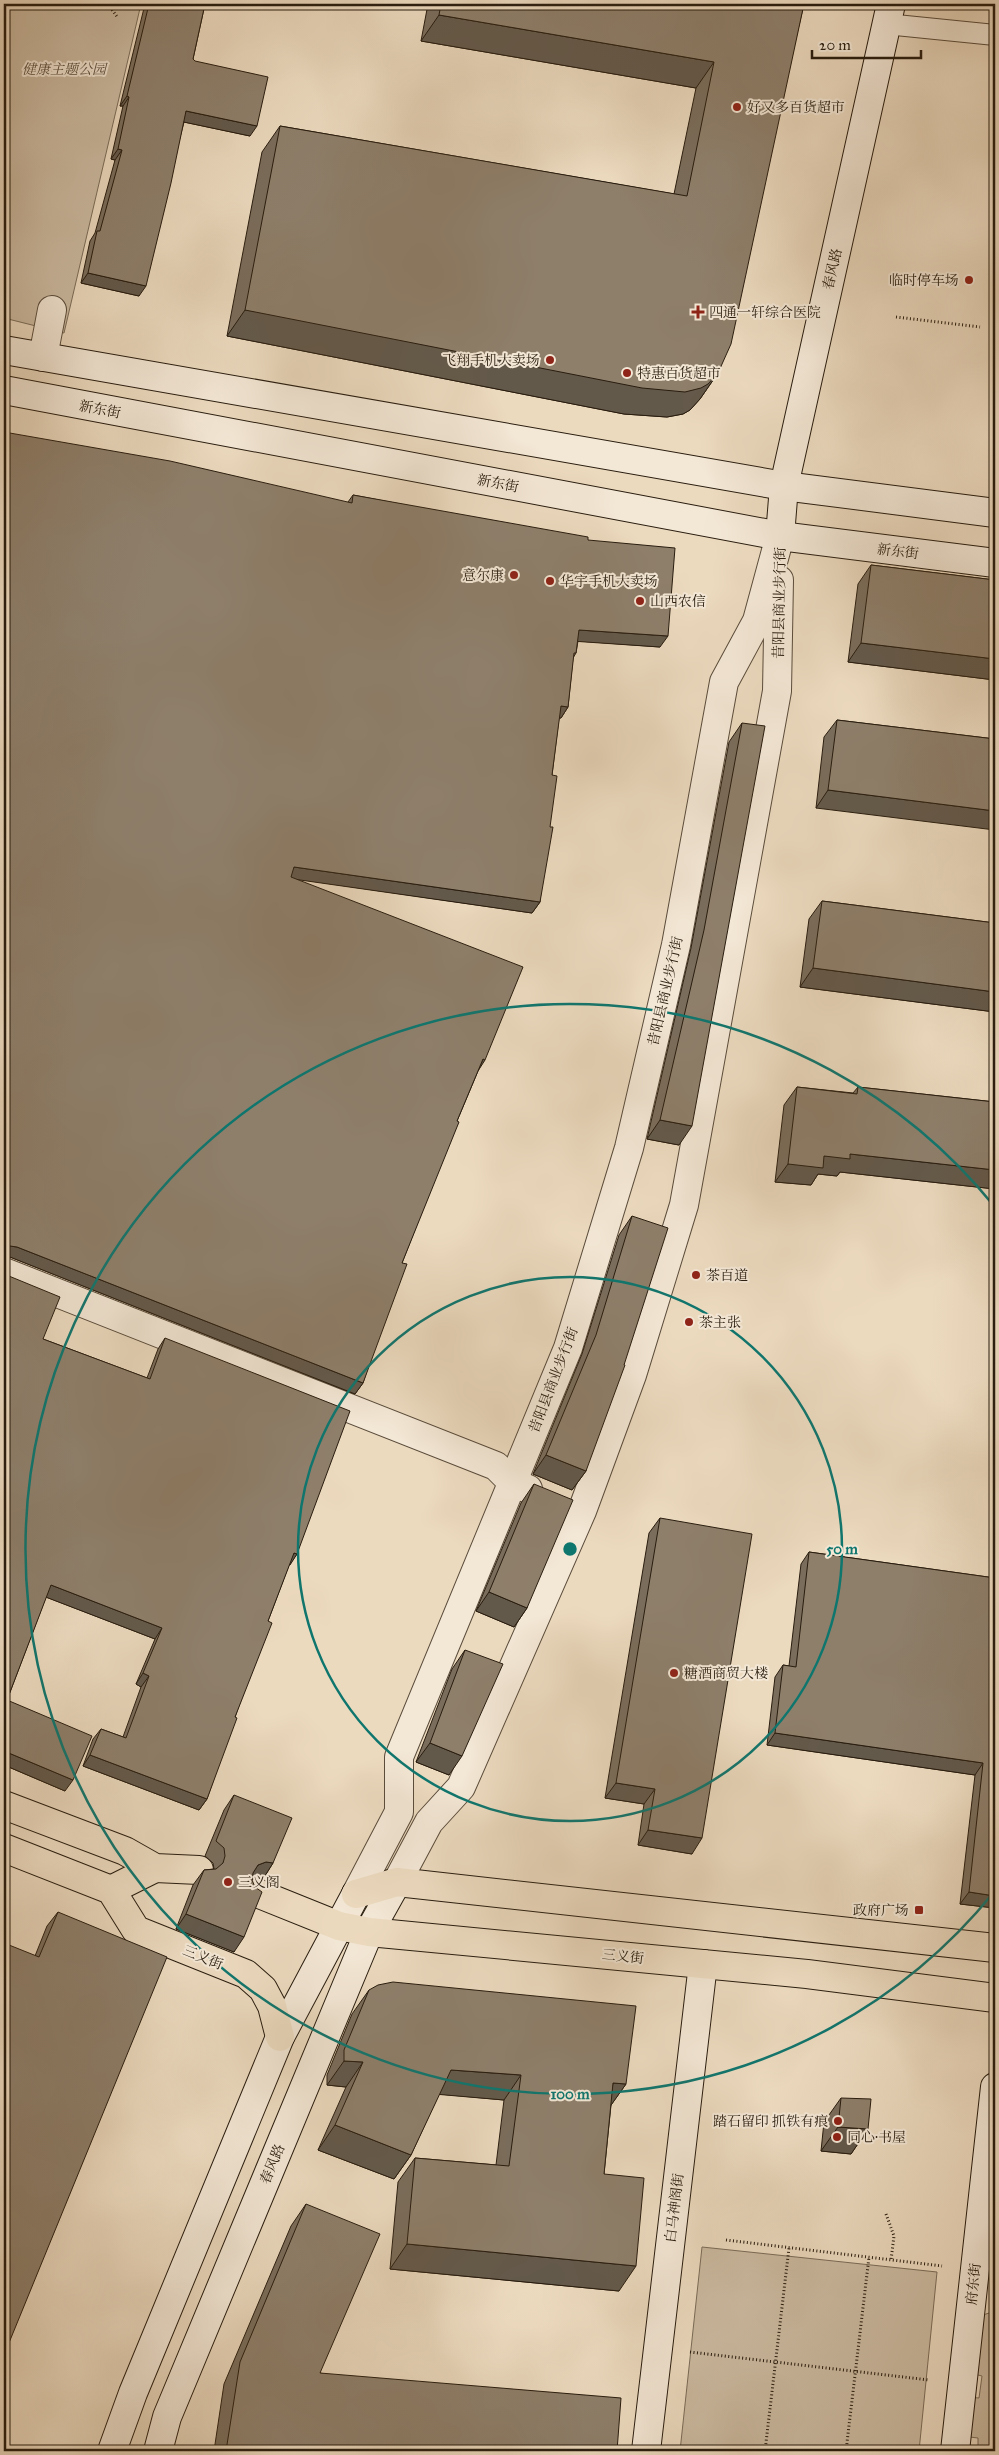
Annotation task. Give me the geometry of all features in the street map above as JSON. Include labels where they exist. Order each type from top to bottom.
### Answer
[{"type":"main road","points":[[4,1805],[125,1851],[155,1868],[199,1870]]},
{"type":"main road","points":[[4,1848],[111,1890],[155,1868]]},
{"type":"main road","points":[[356,1894],[397,1882],[995,1948]]},
{"type":"main road","name":"三义街","points":[[111,1890],[136,1930],[246,1974],[252,1979],[262,1989],[272,2006],[280,2037]]},
{"type":"main road","name":"三义街","points":[[257,1893],[339,1926],[369,1932],[807,1974],[995,1998]]},
{"type":"street","name":"春风路","points":[[780,536],[784,486],[889,14]]},
{"type":"street","points":[[43,357],[52,310]]},
{"type":"street","points":[[4,350],[784,486],[995,513]]},
{"type":"street","name":"新东街","points":[[4,390],[780,536],[995,563]]},
{"type":"street","name":"昔阳县商业步行街","points":[[356,1894],[399,1812],[399,1757],[568,1348],[629,1148],[676,945],[724,682],[757,621],[780,536]]},
{"type":"street","name":"昔阳县商业步行街","points":[[397,1882],[429,1822],[461,1788],[582,1511],[632,1375],[684,1205],[777,691],[780,536]]},
{"type":"street","points":[[4,1272],[496,1466],[512,1482],[582,1511]]},
{"type":"street","name":"春风路","points":[[158,2451],[170,2408],[369,1932],[397,1882]]},
{"type":"street","points":[[112,2451],[133,2393],[280,2037],[356,1894]]},
{"type":"street","name":"白马神阁街","points":[[646,2451],[703,1964]]},
{"type":"street","name":"府东街","points":[[955,2451],[995,2087]]},
{"type":"lane","points":[[889,14],[995,35]]},
{"type":"path","points":[[108,4],[118,18]]},
{"type":"path","points":[[896,316],[980,326]]},
{"type":"path","points":[[886,2214],[894,2236],[891,2260]]},
{"type":"path","points":[[726,2240],[975,2269]]},
{"type":"path","points":[[764,2451],[789,2248]]},
{"type":"path","points":[[846,2451],[869,2257]]},
{"type":"path","points":[[658,2348],[962,2384]]},
{"type":"green space","name":"健康主题公园","points":[[4,4],[141,4],[64,333],[4,318]]},
{"type":"green space","points":[[702,2247],[937,2272],[919,2451],[680,2451]]},
{"type":"green space","points":[[995,2311],[995,2451],[978,2451],[978,2438],[961,2436],[967,2397],[979,2398],[982,2376],[970,2373],[977,2317]]},
{"type":"building","points":[[149,4],[205,4],[193,59],[268,77],[257,126],[186,111],[146,286],[88,273],[97,231],[100,231],[122,150],[118,149],[129,97],[127,96]]},
{"type":"building","points":[[441,4],[804,4],[731,344],[718,373],[708,384],[685,392],[642,388],[245,310],[280,126],[687,196],[714,62],[439,15]]},
{"type":"building","points":[[4,432],[170,461],[352,503],[353,495],[588,537],[588,540],[675,548],[668,636],[579,630],[576,653],[574,653],[568,707],[561,706],[552,775],[557,776],[550,827],[553,827],[540,902],[294,867],[291,877],[523,967],[485,1060],[483,1059],[457,1121],[459,1122],[402,1263],[407,1264],[363,1383],[17,1247],[10,1246],[4,1248]]},
{"type":"building","points":[[871,565],[995,580],[995,659],[861,643]]},
{"type":"building","points":[[837,720],[995,739],[995,811],[828,790]]},
{"type":"building","points":[[742,723],[765,726],[692,1126],[660,1120],[704,930]]},
{"type":"building","points":[[822,901],[995,923],[995,992],[813,968]]},
{"type":"building","points":[[797,1087],[857,1094],[858,1087],[995,1102],[995,1170],[850,1154],[850,1159],[824,1156],[823,1168],[788,1164]]},
{"type":"building","points":[[632,1216],[668,1228],[625,1365],[586,1471],[546,1455],[596,1335]]},
{"type":"building","points":[[4,1274],[60,1297],[43,1339],[150,1379],[165,1338],[350,1411],[297,1554],[294,1553],[268,1621],[272,1623],[235,1717],[237,1718],[207,1799],[90,1755],[101,1729],[126,1738],[149,1676],[143,1673],[162,1628],[51,1585],[7,1700],[92,1736],[73,1780],[4,1751]]},
{"type":"building","points":[[534,1484],[573,1500],[527,1608],[489,1592]]},
{"type":"building","name":"糖酒商贸大楼","points":[[660,1518],[752,1534],[702,1838],[648,1830],[655,1789],[616,1783]]},
{"type":"building","points":[[809,1552],[995,1578],[995,1896],[969,1892],[983,1763],[775,1733],[783,1665],[796,1667]]},
{"type":"building","points":[[465,1650],[503,1664],[462,1756],[430,1743]]},
{"type":"building","name":"三义阁","points":[[234,1795],[292,1818],[273,1863],[266,1862],[258,1865],[253,1873],[252,1880],[255,1887],[262,1892],[244,1937],[186,1914],[204,1870],[216,1869],[223,1863],[225,1856],[224,1848],[216,1841]]},
{"type":"building","points":[[58,1912],[167,1957],[4,2355],[4,1943],[39,1957]]},
{"type":"building","points":[[393,1982],[636,2006],[626,2084],[613,2083],[604,2174],[644,2178],[636,2266],[407,2244],[415,2158],[509,2166],[521,2075],[451,2070],[411,2155],[335,2125],[363,2062],[344,2061],[344,2050],[369,1990],[378,1985]]},
{"type":"building","points":[[841,2098],[871,2099],[868,2129],[838,2127]]},
{"type":"building","points":[[306,2204],[380,2234],[320,2373],[621,2398],[617,2451],[226,2451],[240,2362]]},
{"type":"place","name":"好又多百货超市","points":[[737,107]]},
{"type":"place","name":"临时停车场","points":[[969,280]]},
{"type":"place","name":"四通一轩综合医院","points":[[698,312]]},
{"type":"place","name":"飞翔手机大卖场","points":[[550,360]]},
{"type":"place","name":"特惠百货超市","points":[[627,373]]},
{"type":"place","name":"意尔康","points":[[514,575]]},
{"type":"place","name":"华宇手机大卖场","points":[[550,581]]},
{"type":"place","name":"山西农信","points":[[640,601]]},
{"type":"place","name":"茶百道","points":[[696,1275]]},
{"type":"place","name":"茶主张","points":[[689,1322]]},
{"type":"place","name":"糖酒商贸大楼","points":[[674,1673]]},
{"type":"place","name":"三义阁","points":[[228,1882]]},
{"type":"place","name":"政府广场","points":[[919,1910]]},
{"type":"place","name":"踏石留印 抓铁有痕","points":[[838,2121]]},
{"type":"place","name":"同心·书屋","points":[[837,2137]]}]
